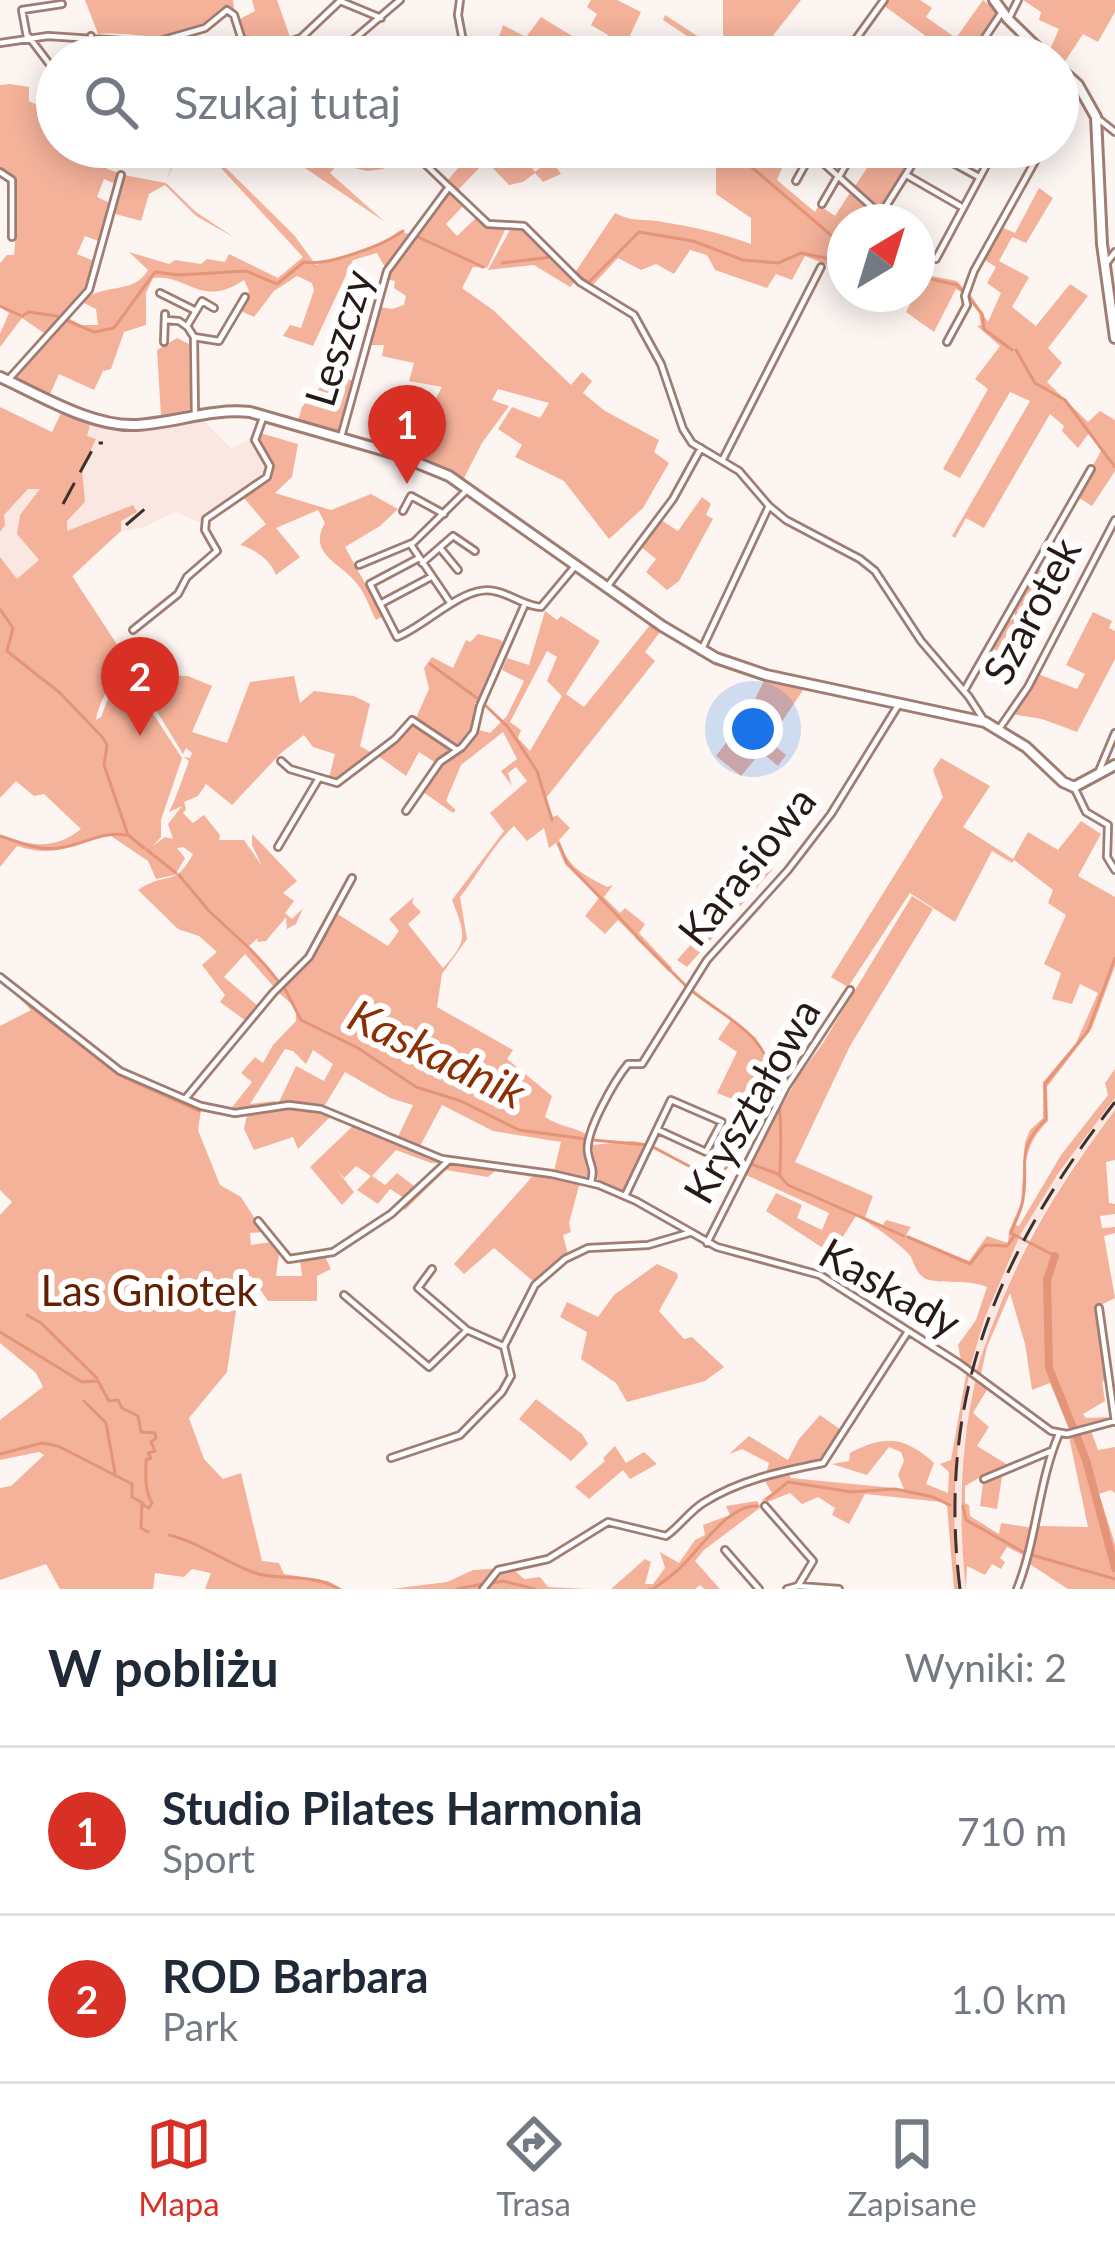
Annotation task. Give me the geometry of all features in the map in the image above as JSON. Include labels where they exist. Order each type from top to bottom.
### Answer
[{"type":"street","points":[[359,36],[400,0]]},
{"type":"street","points":[[460,0],[462,36]]},
{"type":"street","points":[[858,36],[884,0]]},
{"type":"street","points":[[994,0],[1025,36]]},
{"type":"street","points":[[989,36],[1018,0]]},
{"type":"street","points":[[303,36],[340,1],[381,18]]},
{"type":"street","points":[[36,47],[28,37],[22,10],[62,4]]},
{"type":"street","points":[[179,36],[205,28],[220,11],[232,12],[238,36]]},
{"type":"street","points":[[0,43],[36,37]]},
{"type":"street","points":[[1079,87],[1096,117],[1115,132]]},
{"type":"street","points":[[1096,117],[1105,265],[1115,338]]},
{"type":"street","points":[[431,168],[488,224],[524,226],[580,282],[630,311],[661,364],[686,435],[739,471],[769,506],[801,530],[875,571],[921,641],[985,722]]},
{"type":"street","points":[[796,181],[803,168]]},
{"type":"street","points":[[829,168],[866,204]]},
{"type":"street","points":[[822,204],[843,168]]},
{"type":"street","points":[[891,204],[912,168]]},
{"type":"street","points":[[962,168],[979,177]]},
{"type":"street","points":[[935,258],[984,168]]},
{"type":"street","points":[[947,342],[967,305],[965,296],[974,272],[1031,168]]},
{"type":"street","points":[[0,172],[11,180],[12,237]]},
{"type":"street","points":[[121,176],[89,290],[4,379],[115,424],[226,411],[265,415],[424,464],[469,488],[700,651],[764,675],[985,722],[999,729],[1074,788],[1086,812],[1108,825],[1107,857],[1115,870]]},
{"type":"street","points":[[908,176],[962,206]]},
{"type":"street","name":"Leszczy","points":[[341,437],[387,271],[449,187]]},
{"type":"street","points":[[1105,265],[1115,252]]},
{"type":"street","points":[[723,459],[821,267]]},
{"type":"street","points":[[160,292],[196,311]]},
{"type":"street","points":[[194,337],[219,341],[245,297]]},
{"type":"street","points":[[187,326],[202,301],[214,308]]},
{"type":"street","points":[[164,342],[165,317],[187,326],[194,337],[195,416]]},
{"type":"street","points":[[133,630],[178,594],[187,577],[217,551],[205,530],[206,519],[267,477],[270,466],[255,443],[265,415]]},
{"type":"street","points":[[607,587],[673,499],[701,448]]},
{"type":"street","points":[[964,691],[1091,469]]},
{"type":"street","points":[[359,565],[412,542],[469,488]]},
{"type":"street","points":[[404,511],[411,496],[444,514]]},
{"type":"street","points":[[700,651],[769,506]]},
{"type":"street","name":"Szarotek","points":[[999,729],[1030,683],[1115,520]]},
{"type":"street","points":[[475,551],[455,536],[420,560],[372,582],[397,637],[450,603],[487,590],[535,608],[544,605],[576,565]]},
{"type":"street","points":[[412,542],[450,603]]},
{"type":"street","points":[[440,548],[458,570]]},
{"type":"street","points":[[380,604],[431,577]]},
{"type":"street","points":[[406,811],[440,762],[474,732],[480,706],[525,604]]},
{"type":"street","name":"Karasiowa","points":[[590,1182],[594,1169],[588,1144],[605,1099],[625,1066],[640,1066],[707,960],[774,887],[831,814],[899,704]]},
{"type":"street","points":[[281,761],[290,770],[341,781],[404,732],[412,720],[457,749]]},
{"type":"street","points":[[1099,771],[1115,734]]},
{"type":"street","points":[[1074,788],[1115,765]]},
{"type":"street","points":[[278,847],[319,778]]},
{"type":"street","points":[[0,976],[120,1071],[185,1099],[276,989],[309,957],[352,878]]},
{"type":"street","name":"Kryształowa","points":[[707,1243],[778,1102],[850,990]]},
{"type":"street","name":"Kaskady","points":[[185,1099],[235,1113],[289,1105],[321,1108],[448,1161],[590,1182],[626,1196],[707,1243],[820,1275],[1059,1434]]},
{"type":"street","points":[[626,1196],[671,1100],[722,1122],[706,1152],[658,1130]]},
{"type":"street","points":[[258,1221],[289,1259],[333,1252],[390,1215],[448,1161]]},
{"type":"street","points":[[392,1458],[460,1436],[510,1382],[504,1346],[535,1285],[565,1258],[588,1248],[647,1245],[689,1233]]},
{"type":"street","points":[[432,1269],[418,1288],[467,1330],[504,1346]]},
{"type":"street","points":[[344,1295],[429,1367],[467,1330]]},
{"type":"street","points":[[1017,1589],[1059,1434],[1115,1422],[1099,1308]]},
{"type":"street","points":[[482,1589],[498,1570],[548,1559],[608,1522],[667,1536],[701,1504],[719,1495],[761,1477],[823,1463],[907,1333]]},
{"type":"street","points":[[984,1479],[1051,1450]]},
{"type":"street","points":[[765,1506],[813,1561],[798,1586]]},
{"type":"street","points":[[725,1550],[759,1589]]},
{"type":"street","points":[[787,1589],[839,1589]]},
{"type":"shaded area","points":[[79,415],[130,430],[203,420],[232,449],[249,438],[268,467],[262,478],[199,522],[175,512],[117,533],[73,577],[107,629],[53,662],[0,603],[0,471]]},
{"type":"shaded area","points":[[1115,1098],[1115,1110],[1072,1167],[1028,1239],[976,1372],[970,1368],[984,1320],[1020,1235],[1059,1172]]},
{"type":"shaded area","points":[[969,1375],[976,1378],[960,1502],[966,1589],[959,1589],[953,1501]]},
{"type":"green space","points":[[85,0],[233,0],[234,9],[220,10],[204,24],[176,36],[98,34]]},
{"type":"green space","points":[[252,0],[277,0],[290,36],[242,36],[238,20],[255,11]]},
{"type":"green space","points":[[591,0],[617,0],[641,12],[630,36],[607,36],[591,25],[597,14],[587,7]]},
{"type":"green space","points":[[723,0],[801,0],[773,36],[723,36]]},
{"type":"green space","points":[[887,0],[920,0],[932,8],[926,17],[953,36],[926,36],[883,5]]},
{"type":"green space","points":[[983,0],[999,12],[983,36],[957,36]]},
{"type":"green space","points":[[1023,0],[1115,0],[1115,12],[1098,42],[1083,34],[1079,40],[1079,36],[1056,36],[1059,29],[1039,20],[1041,12]]},
{"type":"green space","points":[[665,15],[697,36],[687,36],[663,20]]},
{"type":"green space","points":[[541,17],[572,36],[527,36]]},
{"type":"green space","points":[[503,25],[524,36],[499,36]]},
{"type":"green space","points":[[0,85],[29,87],[29,101],[36,104],[36,168],[107,168],[119,173],[118,185],[104,179],[97,197],[112,204],[101,242],[85,236],[77,254],[96,262],[88,287],[47,335],[22,318],[0,347],[9,313],[0,307],[0,263],[14,255],[15,244],[13,177],[0,169]]},
{"type":"green space","points":[[221,168],[294,235],[316,265],[384,242],[399,231],[412,235],[386,269],[377,253],[353,260],[313,346],[283,336],[290,325],[301,328],[314,290],[312,283],[297,276],[274,291],[254,317],[241,311],[249,291],[244,280],[206,291],[153,278],[146,293],[146,325],[124,332],[111,369],[103,371],[94,390],[59,374],[50,394],[13,378],[68,318],[81,325],[98,325],[96,309],[82,302],[142,278],[148,270],[129,252],[169,264],[175,260],[225,262],[229,254],[278,278],[303,257]]},
{"type":"green space","points":[[305,168],[334,168],[330,173],[385,222]]},
{"type":"green space","points":[[458,168],[479,168],[457,191],[447,181]]},
{"type":"green space","points":[[493,168],[532,168],[535,172],[557,168],[561,174],[543,182],[535,173],[509,185]]},
{"type":"green space","points":[[716,168],[782,168],[777,180],[815,212],[819,205],[827,210],[827,265],[805,256],[792,280],[776,274],[767,288],[715,270],[707,255],[690,250],[674,274],[656,264],[641,270],[618,258],[591,287],[574,274],[615,213],[751,244],[751,218],[716,194]]},
{"type":"green space","points":[[867,168],[906,168],[883,204],[875,204],[855,186]]},
{"type":"green space","points":[[124,175],[166,183],[196,212],[235,238],[196,216],[165,185],[149,194],[141,221],[112,213]]},
{"type":"green space","points":[[1039,188],[1053,198],[1026,243],[1012,237],[999,261],[1029,277],[1012,307],[1036,326],[1070,284],[1088,296],[1048,348],[1062,363],[1047,382],[1088,422],[1100,411],[1115,420],[1115,471],[1092,506],[1076,496],[1101,451],[1089,433],[1078,448],[1050,414],[984,528],[966,518],[955,538],[1030,401],[1010,392],[960,478],[943,469],[988,389],[975,379],[1000,346],[977,326],[981,325],[979,313],[967,297],[969,292],[988,322],[1001,293],[987,283],[996,267],[983,259],[1001,227],[1015,233]]},
{"type":"green space","points":[[451,191],[464,205],[446,224],[457,236],[476,218],[505,230],[487,268],[473,267],[462,288],[493,310],[571,385],[582,372],[592,381],[583,393],[605,411],[659,440],[654,452],[669,463],[643,508],[609,539],[564,481],[515,457],[522,445],[498,429],[512,407],[540,418],[549,403],[498,389],[492,400],[509,406],[463,480],[412,454],[442,387],[409,381],[414,363],[382,356],[384,345],[367,345],[380,307],[404,305],[406,296],[394,288],[395,281],[386,279],[389,270]]},
{"type":"green space","points":[[851,191],[868,204],[843,204]]},
{"type":"green space","points":[[512,226],[523,228],[576,280],[570,287],[534,265],[488,270]]},
{"type":"green space","points":[[935,277],[957,281],[965,290],[956,289],[934,332],[906,312],[935,312]]},
{"type":"green space","points":[[177,338],[189,344],[191,409],[161,416],[157,350]]},
{"type":"green space","points":[[332,374],[354,381],[338,432],[298,421],[302,407]]},
{"type":"green space","points":[[0,407],[52,432],[63,409],[91,421],[87,436],[96,439],[82,469],[85,502],[67,521],[67,531],[133,505],[137,512],[121,521],[121,531],[72,576],[116,643],[129,673],[107,692],[96,720],[111,691],[129,677],[182,758],[161,820],[161,837],[153,846],[165,837],[173,839],[168,824],[182,806],[169,812],[189,761],[184,757],[192,753],[186,748],[183,754],[134,674],[188,676],[212,686],[192,732],[227,743],[250,682],[294,676],[300,703],[314,691],[354,696],[370,704],[360,746],[372,753],[340,778],[329,778],[335,754],[313,747],[304,735],[232,805],[206,784],[198,796],[184,802],[183,813],[193,823],[204,815],[219,840],[244,840],[262,866],[252,834],[297,881],[283,893],[294,901],[285,913],[292,919],[303,908],[296,924],[287,929],[286,917],[266,941],[257,942],[258,938],[249,946],[278,982],[274,987],[245,954],[224,977],[258,1006],[246,1021],[220,1002],[225,995],[202,965],[217,952],[199,936],[178,929],[138,890],[175,875],[156,879],[148,861],[108,834],[53,851],[17,846],[0,867],[0,836],[42,844],[61,841],[81,829],[44,794],[34,796],[16,781],[0,798],[0,557],[17,579],[39,560],[17,534],[20,515],[40,489],[28,489],[4,515],[0,532]],"holes":[[[177,848],[193,854],[175,875],[185,858]]]},
{"type":"green space","points":[[260,433],[298,444],[292,477],[275,493],[331,510],[371,494],[398,509],[345,547],[383,616],[376,620],[358,585],[323,551],[320,534],[325,523],[318,510],[276,528],[300,557],[276,575],[261,556],[240,545],[266,524],[244,498],[272,472],[272,463],[258,446]]},
{"type":"green space","points":[[702,497],[711,504],[706,515],[713,519],[679,581],[667,590],[646,572],[656,559],[640,546],[661,520],[678,531]]},
{"type":"green space","points":[[1035,568],[1052,576],[1028,622],[1019,627],[1023,630],[1008,657],[992,648],[1005,623],[1017,617],[1012,611]]},
{"type":"green space","points":[[545,611],[600,641],[566,694],[584,707],[650,625],[660,632],[645,652],[655,661],[546,798],[553,817],[557,815],[570,828],[559,840],[567,858],[591,879],[613,885],[604,897],[620,913],[625,908],[645,924],[639,933],[672,968],[669,972],[618,920],[605,934],[585,916],[599,898],[565,864],[556,843],[549,848],[544,828],[527,841],[514,826],[460,897],[467,939],[442,974],[437,1007],[513,1050],[507,1059],[552,1096],[545,1117],[588,1135],[583,1152],[588,1174],[585,1178],[554,1171],[561,1142],[493,1131],[442,1105],[419,1148],[397,1139],[413,1105],[390,1098],[345,1072],[325,1105],[279,1102],[296,1066],[324,1081],[333,1064],[313,1050],[306,1064],[285,1049],[250,1104],[276,1104],[230,1110],[252,1082],[241,1073],[255,1057],[263,1063],[296,1021],[296,1008],[278,992],[308,962],[336,913],[388,946],[399,931],[389,919],[414,897],[412,903],[421,912],[408,924],[443,968],[457,950],[462,929],[452,900],[504,831],[490,813],[527,781],[516,767],[508,773],[512,786],[501,771],[517,759],[503,732],[461,765],[446,801],[456,810],[453,813],[423,792],[479,730],[490,733],[507,716],[524,681],[502,670],[507,658],[529,665]],"holes":[[[547,651],[557,657],[547,681],[562,696],[530,751],[518,738],[521,730],[510,722]]]},
{"type":"green space","points":[[1093,612],[1112,621],[1115,659],[1077,732],[1012,714],[1038,674],[1077,689],[1085,674],[1066,665]]},
{"type":"green space","points":[[478,634],[501,640],[505,647],[479,703],[474,703],[472,730],[455,746],[416,718],[429,689],[424,668],[432,657],[453,668],[466,640]]},
{"type":"green space","points":[[765,679],[826,695],[803,690],[769,741],[786,755],[778,766],[761,752],[741,776],[716,756],[747,715]]},
{"type":"green space","points":[[414,722],[449,749],[436,763],[419,752],[406,776],[377,755],[405,735]]},
{"type":"green space","points":[[941,758],[990,786],[963,827],[1013,859],[1028,832],[1058,850],[1081,821],[1101,834],[1078,876],[1115,897],[1115,966],[1092,1028],[1047,1087],[1048,1121],[1030,1146],[1021,1203],[1025,1142],[1043,1118],[1043,1082],[1076,1043],[1098,993],[1080,984],[1072,1004],[1052,999],[1061,973],[1044,964],[1066,915],[1048,903],[1053,890],[1014,860],[992,851],[955,922],[910,893],[848,987],[831,977],[943,797],[933,770]]},
{"type":"green space","points":[[765,862],[773,869],[687,967],[677,960]]},
{"type":"green space","points":[[912,896],[933,909],[850,1046],[795,1162],[873,1196],[865,1217],[883,1225],[886,1220],[911,1227],[906,1235],[969,1261],[987,1236],[1008,1243],[1021,1203],[1015,1225],[1019,1226],[1061,1155],[1108,1095],[1105,1083],[1115,1069],[1115,1098],[1059,1172],[1020,1235],[984,1320],[970,1368],[961,1360],[958,1345],[976,1320],[987,1287],[925,1279],[902,1248],[856,1216],[832,1254],[766,1211],[776,1193],[802,1205],[797,1218],[822,1230],[829,1213],[744,1174],[798,1077]]},
{"type":"green space","name":"Las Gniotek","points":[[0,979],[120,1073],[201,1110],[198,1130],[220,1185],[241,1197],[263,1232],[250,1233],[251,1245],[272,1242],[279,1254],[276,1276],[302,1276],[300,1260],[324,1255],[331,1269],[317,1276],[317,1301],[268,1301],[251,1276],[241,1277],[227,1372],[189,1418],[204,1459],[223,1479],[241,1473],[262,1561],[279,1563],[284,1574],[328,1581],[342,1589],[205,1589],[211,1573],[192,1569],[184,1577],[155,1573],[153,1589],[60,1589],[46,1564],[0,1580],[0,1488],[11,1486],[44,1455],[0,1460],[0,1420],[43,1387],[36,1373],[0,1343],[0,1215],[12,1202],[0,1190],[0,1026],[31,1010]]},
{"type":"green space","points":[[731,1020],[756,1038],[779,1091],[776,1096],[768,1082],[750,1106],[717,1093],[737,1052],[718,1039]]},
{"type":"green space","points":[[292,1108],[331,1116],[298,1149],[293,1137],[254,1150],[244,1129],[247,1115]]},
{"type":"green space","points":[[1115,1110],[1115,1160],[1106,1162],[1109,1203],[1115,1204],[1115,1214],[1100,1216],[1102,1228],[1115,1227],[1115,1233],[1104,1236],[1115,1298],[1097,1307],[1105,1401],[1083,1414],[1086,1418],[1112,1417],[1069,1429],[1050,1383],[1032,1390],[1010,1293],[981,1374],[976,1372],[1033,1234]]},
{"type":"green space","points":[[353,1126],[444,1163],[396,1150],[372,1176],[385,1185],[397,1173],[418,1189],[407,1200],[390,1189],[378,1204],[357,1190],[371,1176],[356,1166],[344,1178],[336,1169],[354,1192],[342,1205],[310,1167]]},
{"type":"green space","points":[[649,1144],[625,1193],[598,1182],[592,1145]]},
{"type":"green space","points":[[450,1163],[580,1182],[571,1232],[563,1235],[568,1254],[534,1282],[494,1248],[464,1274],[454,1264],[532,1177],[446,1170],[402,1208]]},
{"type":"green space","points":[[657,1264],[678,1277],[659,1311],[684,1339],[692,1337],[724,1367],[705,1381],[627,1402],[616,1383],[581,1359],[587,1332],[560,1317],[567,1302],[598,1317],[614,1295]]},
{"type":"green space","points":[[966,1375],[955,1482],[959,1589],[954,1589],[947,1506],[941,1502],[865,1494],[849,1524],[832,1515],[835,1508],[818,1497],[802,1504],[790,1493],[765,1503],[762,1500],[772,1493],[763,1478],[788,1472],[791,1478],[904,1489],[898,1475],[904,1461],[901,1452],[889,1447],[867,1475],[832,1464],[849,1461],[850,1453],[884,1441],[903,1443],[923,1454],[934,1463],[926,1484],[948,1493],[949,1472],[940,1464],[951,1460]]},
{"type":"green space","points":[[976,1378],[988,1388],[973,1413],[989,1427],[977,1446],[1008,1465],[1003,1470],[997,1509],[980,1506],[984,1475],[965,1486],[970,1516],[999,1534],[1001,1523],[1034,1528],[1025,1556],[1007,1547],[1000,1558],[1005,1562],[1001,1569],[992,1564],[985,1575],[967,1566],[966,1589],[962,1483]]},
{"type":"green space","points":[[536,1399],[582,1434],[588,1444],[571,1461],[519,1419]]},
{"type":"green space","points":[[820,1415],[841,1430],[826,1452],[811,1463],[766,1474],[769,1463],[742,1449],[729,1454],[749,1436],[788,1460]]},
{"type":"green space","points":[[1091,1431],[1098,1450],[1115,1447],[1115,1493],[1099,1494],[1115,1544],[1115,1589],[1068,1589],[1028,1563],[1039,1526],[1088,1527],[1069,1437]]},
{"type":"green space","points":[[615,1446],[626,1463],[644,1452],[657,1464],[630,1479],[623,1470],[589,1499],[575,1487]]},
{"type":"green space","points":[[757,1501],[761,1507],[695,1561],[720,1589],[700,1585],[695,1589],[611,1589],[645,1559],[651,1562],[645,1584],[653,1584],[665,1568],[660,1552],[679,1563],[695,1540],[705,1535],[703,1525],[730,1515],[726,1506]]},
{"type":"green space","points":[[512,1568],[524,1579],[540,1577],[548,1587],[587,1589],[391,1589],[447,1582],[473,1570]]},
{"type":"waterway","points":[[753,168],[827,232]]},
{"type":"waterway","points":[[68,321],[94,332],[114,328],[155,272],[246,271],[277,284],[304,262],[355,254],[403,231]]},
{"type":"waterway","points":[[576,273],[588,283],[639,232],[693,241],[743,260],[778,263],[801,253],[827,258]]},
{"type":"waterway","points":[[416,236],[483,267]]},
{"type":"waterway","points":[[502,263],[552,257]]},
{"type":"waterway","points":[[935,280],[957,285],[964,293]]},
{"type":"waterway","points":[[968,296],[982,314],[984,329],[1012,350]]},
{"type":"waterway","points":[[0,306],[22,316],[29,312],[57,316]]},
{"type":"waterway","points":[[1016,350],[1035,383],[1065,400],[1115,467]]},
{"type":"waterway","name":"Kaskadnik","points":[[0,609],[13,628],[7,651],[60,693],[103,738],[107,745],[104,765],[128,835],[144,848]]},
{"type":"waterway","points":[[430,664],[477,698]]},
{"type":"waterway","points":[[485,705],[508,727],[537,771],[552,820]]},
{"type":"waterway","points":[[0,836],[51,849],[126,835]]},
{"type":"waterway","points":[[559,844],[567,863],[636,935]]},
{"type":"waterway","name":"Kaskadnik","points":[[147,850],[176,873]]},
{"type":"waterway","name":"Kaskadnik","points":[[179,875],[248,947]]},
{"type":"waterway","points":[[637,937],[686,986]]},
{"type":"waterway","name":"Kaskadnik","points":[[250,949],[264,964]]},
{"type":"waterway","points":[[1055,1256],[1011,1233],[1022,1204],[1026,1151],[1046,1119],[1045,1084],[1088,1031],[1115,958]]},
{"type":"waterway","name":"Kaskadnik","points":[[265,965],[278,981]]},
{"type":"waterway","name":"Kaskadnik","points":[[284,987],[301,1020],[358,1048],[416,1087],[461,1101],[519,1130],[586,1139]]},
{"type":"waterway","points":[[691,990],[745,1030],[771,1067],[779,1103],[780,1175]]},
{"type":"waterway","points":[[30,1006],[121,1076],[199,1111]]},
{"type":"waterway","points":[[731,1158],[739,1138]]},
{"type":"waterway","name":"Kaskadnik","points":[[593,1140],[647,1145]]},
{"type":"waterway","name":"Kaskadnik","points":[[653,1147],[702,1173],[721,1175],[732,1159],[742,1161]]},
{"type":"waterway","name":"Kaskadnik","points":[[751,1164],[904,1236]]},
{"type":"waterway","name":"Kaskadnik","points":[[908,1237],[970,1264],[985,1245],[1007,1246],[1015,1235]]},
{"type":"waterway","points":[[1055,1256],[1047,1280],[1049,1368],[1086,1460],[1115,1568]]},
{"type":"waterway","points":[[27,1315],[97,1378]]},
{"type":"waterway","points":[[0,1332],[82,1382],[98,1381],[109,1401],[118,1400],[122,1408],[138,1416],[141,1432],[155,1433],[151,1442],[155,1451],[146,1460],[152,1503],[149,1508],[142,1504],[141,1528],[148,1532]]},
{"type":"waterway","points":[[84,1401],[106,1423],[115,1473]]},
{"type":"waterway","points":[[0,1454],[42,1443],[58,1446],[132,1484],[132,1497],[143,1503]]},
{"type":"waterway","points":[[767,1499],[788,1482],[852,1492],[895,1489],[950,1505]]},
{"type":"waterway","points":[[653,1589],[726,1519],[757,1506]]},
{"type":"waterway","points":[[963,1506],[966,1520],[1025,1553],[1115,1579]]},
{"type":"waterway","points":[[169,1535],[255,1573],[316,1580],[339,1589]]},
{"type":"waterway","points":[[487,1584],[503,1581],[535,1589]]},
{"type":"waterway","points":[[457,1589],[483,1584]]},
{"type":"railway","points":[[63,504],[96,443],[103,443]]},
{"type":"railway","points":[[126,525],[153,502]]},
{"type":"railway","points":[[960,1589],[955,1519],[958,1452],[968,1389],[985,1329],[1038,1214],[1115,1102]]},
{"type":"place","name":"Studio Pilates Harmonia","points":[[407,484]]},
{"type":"place","name":"ROD Barbara","points":[[140,736]]}]
